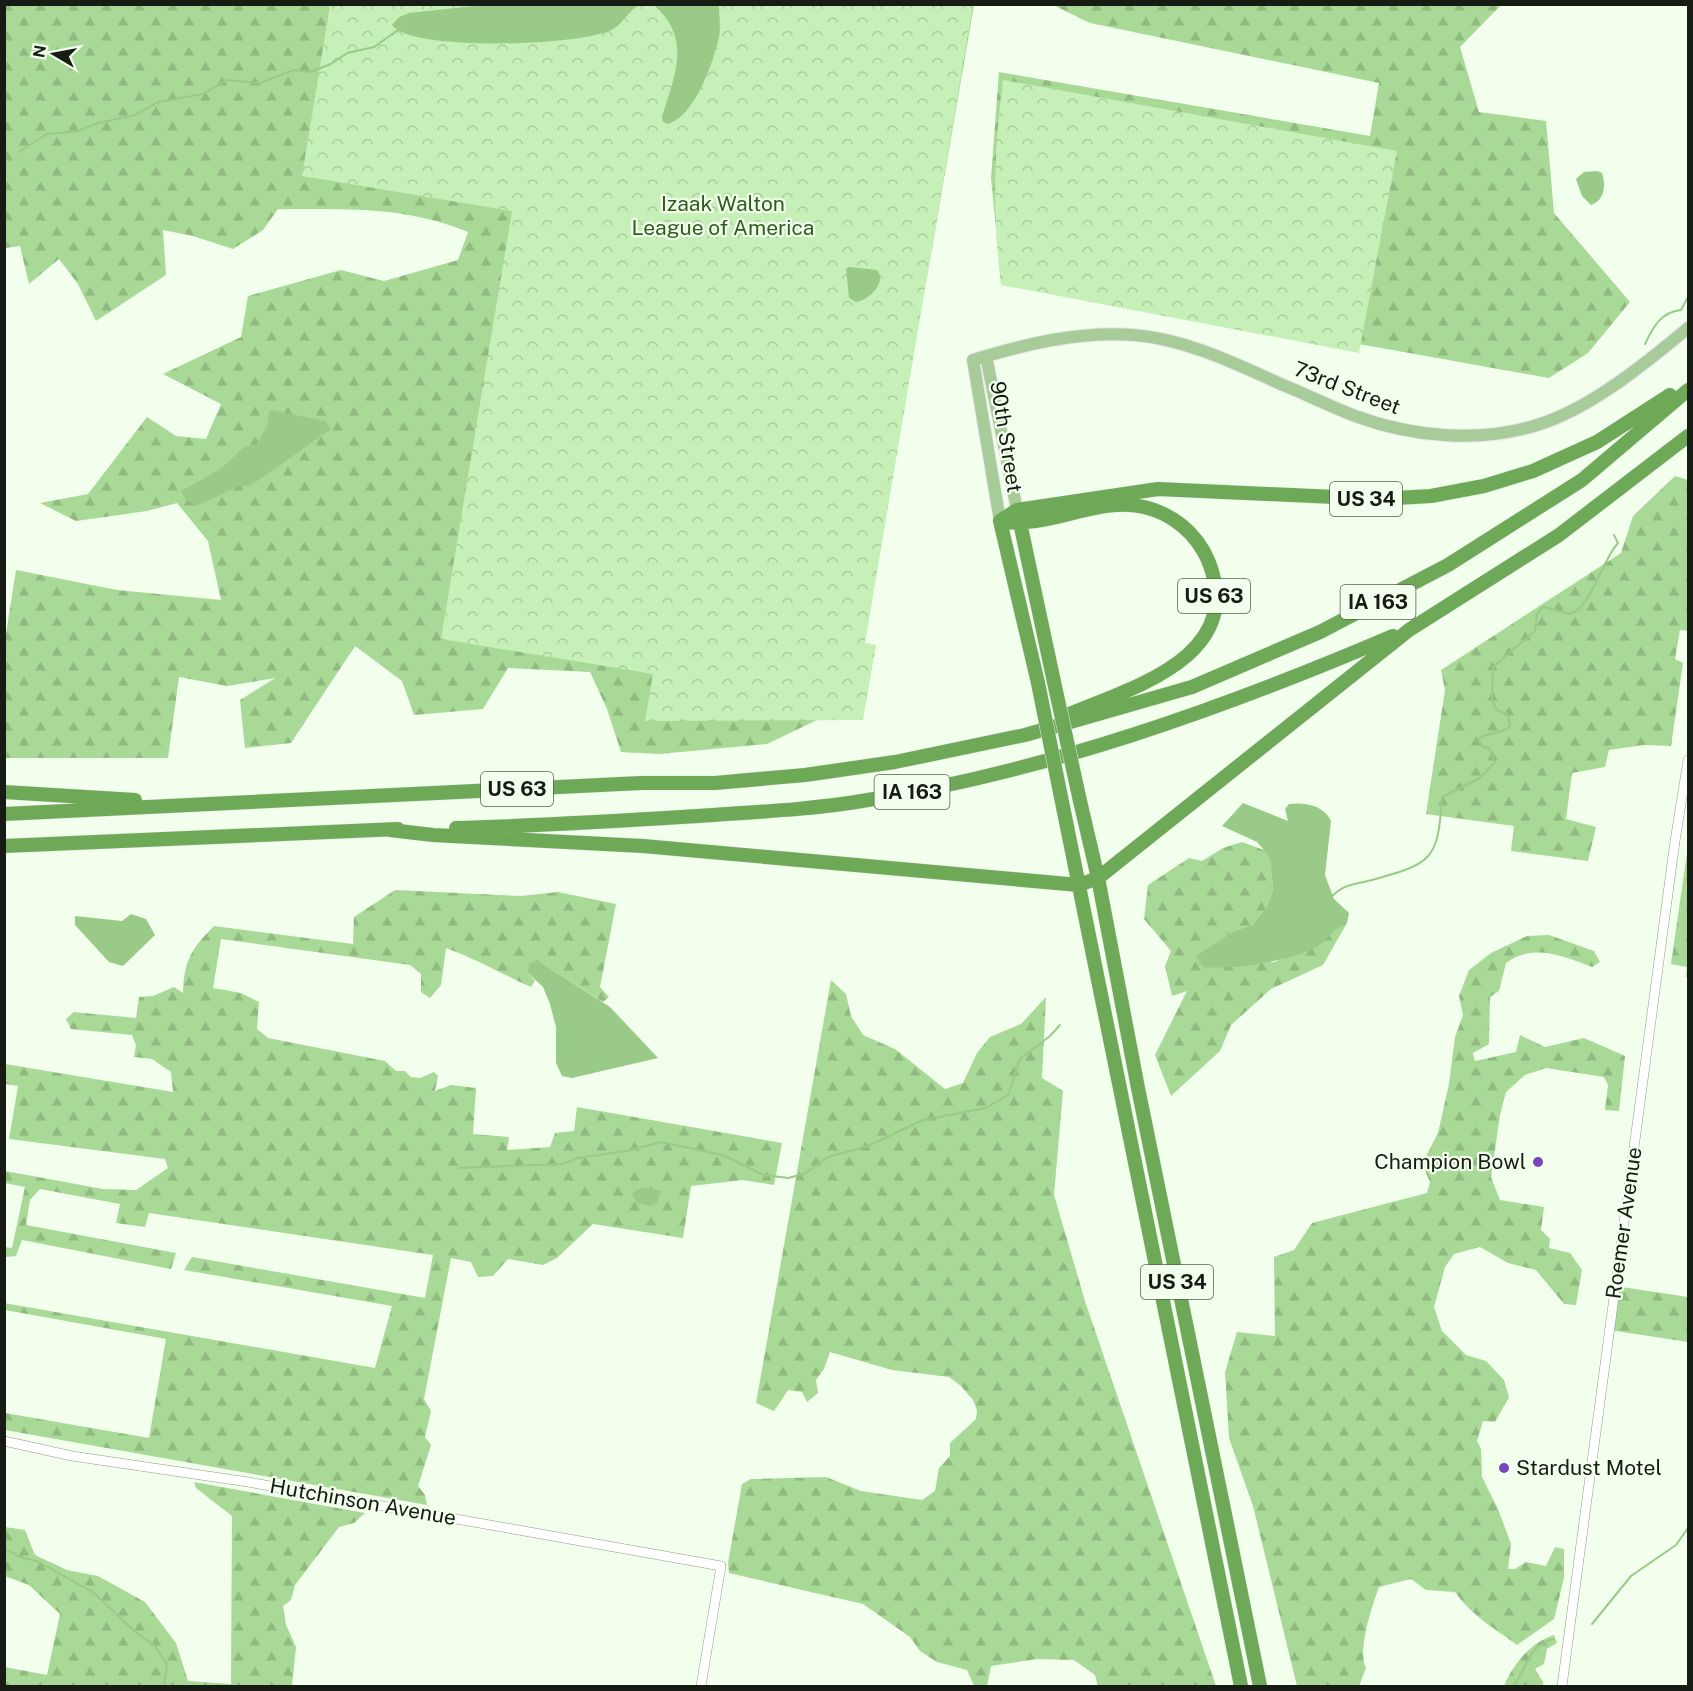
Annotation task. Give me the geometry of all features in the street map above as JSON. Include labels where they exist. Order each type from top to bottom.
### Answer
[{"type":"highway","name":"US 34","points":[[1241,1686],[1064,807],[1000,521],[1017,510],[1158,489],[1378,499],[1431,496],[1452,492],[1533,471],[1598,442],[1689,381]]},
{"type":"highway","name":"IA 163","points":[[1025,735],[1192,687],[1320,632],[1448,565],[1581,480],[1689,390]]},
{"type":"highway","points":[[1079,885],[1098,878],[1409,630],[1559,535],[1689,436]]},
{"type":"highway","name":"US 63","points":[[4,814],[641,783],[726,782],[806,775],[895,762],[1025,735],[1178,666],[1196,648],[1209,626],[1214,589],[1210,566],[1196,539],[1178,522],[1154,510],[1138,506],[1112,506],[1020,525]]},
{"type":"highway","points":[[1017,510],[1098,878]]},
{"type":"highway","points":[[1000,521],[1020,525]]},
{"type":"highway","name":"IA 163","points":[[390,830],[544,826],[771,811],[861,801],[954,784],[1125,739],[1279,685],[1409,630]]},
{"type":"highway","points":[[4,792],[209,804]]},
{"type":"highway","name":"US 63","points":[[4,846],[82,845],[390,830],[433,835],[643,846],[1079,885]]},
{"type":"highway","points":[[4,855],[82,845]]},
{"type":"highway","name":"US 34","points":[[1098,878],[1140,1100],[1260,1686]]},
{"type":"main road","name":"73rd Street","points":[[980,358],[1040,341],[1088,335],[1134,335],[1178,342],[1234,363],[1359,417],[1401,429],[1444,435],[1493,434],[1538,425],[1582,404],[1635,372],[1689,328]]},
{"type":"main road","name":"90th Street","points":[[980,358],[1017,510]]},
{"type":"main road","name":"90th Street","points":[[980,358],[1000,521]]},
{"type":"street","name":"Roemer Avenue","points":[[1562,1686],[1675,841],[1689,760]]},
{"type":"street","name":"Hutchinson Avenue","points":[[4,1441],[72,1456],[270,1486],[721,1566],[701,1686]]},
{"type":"green space","points":[[5,5],[974,5],[927,277],[819,719],[767,744],[659,754],[621,752],[607,709],[590,672],[508,668],[483,709],[414,715],[402,681],[355,646],[291,743],[245,748],[240,700],[275,678],[227,686],[179,677],[168,758],[5,758],[5,640],[16,570],[117,590],[221,600],[208,541],[177,503],[147,511],[76,521],[40,503],[88,494],[147,417],[176,436],[206,439],[221,404],[163,374],[241,337],[248,296],[341,270],[384,281],[458,260],[468,232],[444,223],[397,213],[328,209],[278,209],[263,230],[233,249],[193,236],[163,230],[166,275],[96,321],[78,284],[59,259],[29,284],[20,246],[5,248]]},
{"type":"green space","name":"Izaak Walton League of America","points":[[330,5],[973,5],[865,643],[876,645],[863,720],[645,721],[653,674],[441,639],[512,211],[302,176]]},
{"type":"green space","points":[[1053,5],[1501,5],[1460,47],[1479,112],[1546,121],[1554,213],[1630,302],[1588,353],[1549,378],[1001,280],[991,178],[999,72],[1370,136],[1379,83],[1090,23]]},
{"type":"green space","points":[[1003,80],[1397,151],[1359,353],[1001,285],[996,233],[995,182]]},
{"type":"green space","points":[[1675,476],[1688,480],[1688,631],[1680,630],[1675,659],[1683,663],[1671,746],[1644,745],[1609,750],[1605,767],[1572,773],[1566,819],[1596,827],[1588,861],[1511,851],[1514,826],[1426,814],[1445,690],[1441,670],[1621,553],[1633,516]]},
{"type":"green space","points":[[1242,842],[1264,850],[1270,858],[1273,890],[1266,908],[1252,925],[1234,931],[1196,955],[1248,963],[1274,962],[1320,945],[1332,929],[1347,923],[1323,965],[1271,989],[1231,1025],[1220,1051],[1171,1096],[1155,1055],[1187,991],[1172,996],[1165,966],[1171,951],[1144,919],[1148,885],[1189,858],[1202,861],[1223,848]]},
{"type":"green space","points":[[1688,846],[1688,977],[1686,977],[1687,967],[1671,964]]},
{"type":"green space","points":[[395,890],[521,896],[558,892],[616,904],[600,987],[609,997],[603,1002],[540,962],[528,973],[535,981],[531,987],[446,948],[441,985],[430,998],[421,992],[421,974],[410,965],[221,939],[213,988],[241,993],[259,1002],[257,1029],[268,1038],[385,1061],[396,1071],[405,1071],[411,1077],[420,1078],[434,1072],[438,1076],[435,1091],[451,1085],[476,1088],[473,1134],[509,1137],[507,1150],[550,1147],[555,1133],[574,1131],[577,1107],[782,1143],[774,1185],[743,1180],[691,1186],[683,1238],[593,1224],[557,1258],[543,1265],[508,1259],[493,1276],[478,1277],[471,1262],[451,1258],[424,1399],[431,1411],[425,1437],[431,1445],[418,1486],[425,1495],[427,1505],[5,1430],[5,1413],[149,1438],[166,1339],[5,1310],[4,1303],[375,1368],[392,1306],[184,1270],[192,1257],[425,1298],[433,1255],[149,1213],[145,1227],[116,1223],[120,1204],[40,1189],[30,1200],[26,1225],[176,1253],[171,1269],[22,1240],[16,1256],[5,1257],[4,1247],[12,1248],[25,1187],[5,1183],[5,1171],[103,1189],[136,1190],[168,1168],[165,1159],[9,1139],[18,1086],[5,1084],[5,1064],[173,1092],[171,1072],[152,1059],[134,1057],[136,1045],[132,1035],[71,1029],[66,1019],[74,1012],[136,1018],[139,997],[153,996],[174,987],[183,993],[185,972],[190,956],[214,926],[353,944],[354,917]]},
{"type":"green space","points":[[1549,935],[1594,951],[1600,962],[1592,967],[1548,953],[1538,953],[1517,957],[1506,963],[1499,991],[1490,997],[1489,1044],[1473,1053],[1475,1061],[1516,1052],[1520,1035],[1545,1047],[1584,1038],[1625,1056],[1619,1111],[1605,1110],[1608,1085],[1604,1077],[1546,1068],[1525,1075],[1506,1092],[1500,1115],[1491,1177],[1500,1200],[1544,1207],[1541,1230],[1550,1239],[1549,1248],[1570,1253],[1582,1270],[1576,1305],[1564,1304],[1536,1270],[1508,1263],[1480,1247],[1454,1254],[1445,1267],[1434,1307],[1442,1331],[1466,1355],[1486,1361],[1504,1380],[1509,1397],[1495,1422],[1483,1421],[1477,1441],[1481,1449],[1482,1477],[1498,1509],[1511,1544],[1508,1569],[1515,1569],[1526,1562],[1546,1566],[1555,1547],[1564,1549],[1564,1578],[1554,1619],[1517,1645],[1476,1615],[1455,1592],[1426,1590],[1411,1579],[1379,1587],[1364,1640],[1366,1668],[1359,1686],[1297,1686],[1253,1506],[1229,1438],[1225,1372],[1237,1332],[1275,1336],[1274,1257],[1294,1250],[1312,1223],[1427,1193],[1430,1182],[1422,1164],[1438,1133],[1449,1084],[1455,1037],[1463,1015],[1459,996],[1469,970],[1491,953],[1527,936]]},
{"type":"green space","points":[[831,980],[846,994],[851,1016],[863,1035],[895,1049],[945,1089],[963,1083],[977,1053],[990,1037],[1021,1024],[1046,997],[1042,1078],[1063,1091],[1054,1195],[1085,1301],[1216,1686],[1098,1686],[1095,1675],[1074,1660],[1037,1659],[991,1666],[987,1686],[974,1686],[967,1670],[937,1662],[920,1651],[910,1637],[863,1604],[729,1573],[728,1563],[742,1484],[751,1479],[826,1477],[861,1491],[922,1500],[935,1491],[939,1468],[950,1456],[950,1443],[976,1419],[977,1410],[973,1400],[961,1386],[949,1377],[892,1370],[830,1352],[824,1369],[816,1380],[818,1393],[807,1402],[802,1392],[788,1390],[774,1411],[756,1403]]},
{"type":"green space","points":[[1615,1286],[1688,1297],[1688,1342],[1609,1330]]},
{"type":"green space","points":[[194,1482],[365,1513],[354,1523],[339,1527],[295,1585],[291,1600],[283,1606],[286,1625],[296,1647],[292,1686],[5,1686],[5,1667],[47,1675],[60,1614],[29,1585],[7,1577],[5,1573],[5,1527],[25,1530],[35,1555],[67,1570],[98,1576],[145,1602],[176,1643],[188,1681],[231,1684],[232,1516],[196,1488]]},
{"type":"green space","points":[[1554,1635],[1557,1643],[1547,1649],[1544,1664],[1535,1669],[1543,1686],[1504,1686],[1524,1655],[1537,1643]]},
{"type":"shaded area","points":[[493,4],[640,5],[613,29],[596,35],[536,42],[463,43],[406,34],[392,25],[399,17],[409,13]]},
{"type":"shaded area","points":[[654,5],[719,5],[719,37],[707,74],[687,111],[668,124],[663,122],[662,117],[675,73],[677,45],[666,18]]},
{"type":"shaded area","points":[[1584,172],[1602,173],[1603,192],[1599,200],[1591,205],[1582,196],[1576,179]]},
{"type":"shaded area","points":[[849,267],[877,270],[880,275],[875,290],[861,301],[856,302],[849,298],[846,269]]},
{"type":"shaded area","points":[[270,410],[325,421],[331,429],[250,486],[237,487],[196,506],[186,500],[181,491],[219,470],[245,447],[257,444],[267,426]]},
{"type":"shaded area","points":[[1243,803],[1288,821],[1285,809],[1289,804],[1313,806],[1324,811],[1331,821],[1325,875],[1334,899],[1349,913],[1347,923],[1318,946],[1294,956],[1246,966],[1203,967],[1196,955],[1234,931],[1252,925],[1266,908],[1273,890],[1270,859],[1264,850],[1257,842],[1222,826]]},
{"type":"shaded area","points":[[131,914],[146,919],[155,935],[123,966],[109,962],[75,925],[75,916],[122,921]]},
{"type":"shaded area","points":[[537,960],[610,1007],[658,1058],[572,1078],[562,1076],[556,1063],[556,1027],[550,1004],[543,987],[528,973],[529,964]]},
{"type":"shaded area","points":[[642,1187],[661,1191],[657,1203],[651,1206],[637,1203],[632,1194]]},
{"type":"waterway","points":[[19,152],[47,134],[78,131],[98,123],[135,115],[158,102],[203,94],[226,80],[260,83],[294,70],[310,72],[331,64],[347,53],[374,47],[398,30]]},
{"type":"waterway","points":[[1645,344],[1658,321],[1674,311],[1681,310],[1688,297]]},
{"type":"waterway","points":[[1331,897],[1350,885],[1408,869],[1428,856],[1438,834],[1442,797],[1480,778],[1495,762],[1489,748],[1483,747],[1478,739],[1510,726],[1508,715],[1497,710],[1492,700],[1493,667],[1535,631],[1537,614],[1543,607],[1570,614],[1584,603],[1618,543],[1614,535]]},
{"type":"waterway","points":[[459,1168],[563,1164],[578,1158],[626,1151],[661,1142],[723,1155],[764,1175],[788,1178],[804,1174],[828,1157],[868,1146],[923,1120],[986,1108],[1008,1095],[1020,1059],[1050,1036],[1060,1025]]},
{"type":"waterway","points":[[1592,1624],[1631,1576],[1676,1545],[1688,1528]]},
{"type":"waterway","points":[[4,1548],[20,1557],[37,1561],[94,1593],[133,1630],[154,1645],[167,1664],[164,1686]]},
{"type":"waterway","points":[[1514,1686],[1533,1651],[1545,1642],[1554,1639]]},
{"type":"place","name":"Champion Bowl","points":[[1538,1162]]},
{"type":"place","name":"Stardust Motel","points":[[1504,1468]]}]
